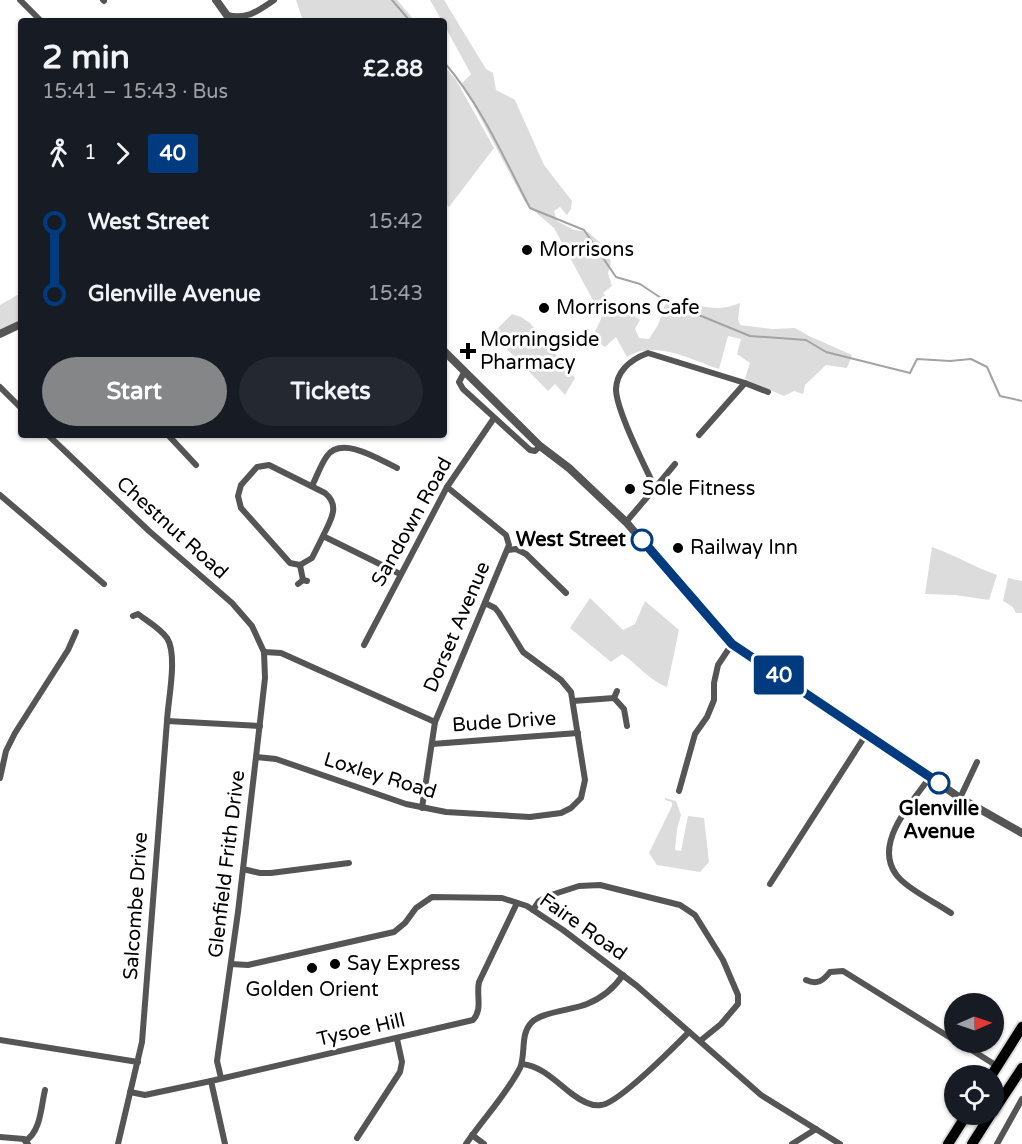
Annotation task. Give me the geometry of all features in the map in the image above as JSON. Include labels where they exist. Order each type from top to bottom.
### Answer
[{"type":"highway","points":[[998,1065],[1022,1027]]},
{"type":"highway","points":[[1004,1095],[1022,1068]]},
{"type":"highway","points":[[948,1144],[960,1125]]},
{"type":"highway","points":[[972,1144],[984,1125]]},
{"type":"street","points":[[20,0],[38,18]]},
{"type":"street","points":[[216,0],[229,18],[254,14]]},
{"type":"street","points":[[251,18],[274,0]]},
{"type":"street","points":[[0,334],[18,325]]},
{"type":"street","points":[[655,488],[635,445],[617,397],[616,387],[628,362],[648,353],[768,392]]},
{"type":"street","points":[[447,354],[540,446],[569,468],[626,522],[732,644],[867,733],[960,798],[1022,833]]},
{"type":"street","points":[[465,371],[460,379],[460,385],[530,450],[535,451],[540,446]]},
{"type":"street","points":[[699,435],[745,383]]},
{"type":"street","points":[[0,387],[18,405]]},
{"type":"street","name":"Sandown Road","points":[[364,645],[447,487],[494,418]]},
{"type":"street","name":"Chestnut Road","points":[[51,438],[149,531],[232,603],[252,626],[264,652]]},
{"type":"street","points":[[171,438],[196,465]]},
{"type":"street","points":[[312,486],[327,455],[343,448],[352,448],[397,468]]},
{"type":"street","points":[[626,522],[675,464]]},
{"type":"street","points":[[263,465],[276,467],[312,486],[331,498],[334,512],[312,558],[300,565],[290,563],[241,508],[238,496],[241,485],[257,467],[263,465]]},
{"type":"street","name":"Dorset Avenue","points":[[422,808],[435,722],[508,550],[509,541],[506,535],[447,487]]},
{"type":"street","points":[[0,495],[104,584]]},
{"type":"street","points":[[323,536],[400,574]]},
{"type":"street","points":[[508,550],[516,549],[525,554],[566,593]]},
{"type":"street","points":[[300,565],[303,582]]},
{"type":"street","name":"Loxley Road","points":[[256,757],[276,759],[354,788],[422,808],[503,817],[530,817],[567,811],[578,802],[585,787],[571,692],[561,680],[523,652],[499,613],[485,603]]},
{"type":"street","name":"Salcombe Drive","points":[[118,1144],[142,1042],[172,658],[171,645],[164,634],[138,614],[133,616]]},
{"type":"street","points":[[0,778],[3,750],[68,650],[76,632]]},
{"type":"street","points":[[679,791],[695,734],[707,717],[714,700],[714,683],[718,664],[732,644]]},
{"type":"street","points":[[264,652],[281,653],[435,722]]},
{"type":"street","name":"Glenfield Frith Drive","points":[[221,1078],[217,1060],[260,726],[265,678],[264,652]]},
{"type":"street","points":[[573,701],[616,694],[624,709],[627,726]]},
{"type":"street","points":[[166,721],[260,726]]},
{"type":"street","name":"Bude Drive","points":[[432,744],[578,733]]},
{"type":"street","points":[[770,884],[867,733]]},
{"type":"street","points":[[960,798],[976,762]]},
{"type":"street","points":[[930,777],[896,824],[889,845],[889,865],[901,880],[951,913]]},
{"type":"street","points":[[243,869],[271,873],[349,863]]},
{"type":"street","points":[[532,910],[539,901],[548,896],[579,886],[600,885],[680,905],[695,915],[723,960],[738,995],[738,1004],[721,1024],[700,1041]]},
{"type":"street","name":"Faire Road","points":[[231,964],[248,965],[394,932],[416,908],[432,897],[502,898],[532,910],[563,930],[623,975],[761,1095],[840,1144]]},
{"type":"street","name":"Tysoe Hill","points":[[130,1092],[146,1095],[473,1020],[477,1016],[479,1006],[477,991],[479,982],[517,903]]},
{"type":"street","points":[[806,980],[816,983],[822,981],[830,972],[843,971],[944,1034]]},
{"type":"street","points":[[466,1144],[522,1064],[529,1025],[536,1018],[587,1004],[616,985],[623,975]]},
{"type":"street","points":[[522,1064],[532,1065],[576,1096],[599,1106],[608,1104],[634,1083],[689,1032]]},
{"type":"street","points":[[357,1137],[400,1072],[402,1062],[397,1039]]},
{"type":"street","points":[[0,1040],[138,1062]]},
{"type":"street","points":[[972,1053],[987,1065]]},
{"type":"street","points":[[211,1081],[225,1144]]},
{"type":"street","points":[[0,1137],[27,1142],[37,1126],[45,1090]]},
{"type":"street","points":[[997,1144],[1022,1099]]},
{"type":"street","points":[[792,1144],[816,1129]]},
{"type":"street","points":[[472,1135],[484,1144]]},
{"type":"shaded area","points":[[296,0],[397,0],[412,18],[302,18]]},
{"type":"shaded area","points":[[430,0],[444,0],[486,69],[493,73],[496,90],[515,100],[544,165],[572,201],[567,215],[560,207],[554,211],[557,221],[574,230],[588,232],[605,247],[611,262],[608,273],[612,286],[603,293],[622,317],[626,310],[640,320],[635,329],[639,338],[649,339],[658,325],[666,302],[710,308],[729,307],[740,303],[738,319],[740,325],[773,329],[795,328],[852,355],[847,368],[826,365],[805,385],[803,394],[794,391],[784,396],[745,379],[750,363],[737,354],[741,339],[728,336],[719,369],[661,351],[649,350],[627,357],[616,337],[605,347],[592,338],[602,317],[554,228],[526,204],[462,83],[471,74],[447,30],[447,18],[440,18]]},
{"type":"shaded area","points":[[447,70],[456,80],[494,148],[449,207],[447,205]]},
{"type":"shaded area","points":[[18,295],[18,325],[0,334],[0,305]]},
{"type":"shaded area","points":[[512,314],[530,323],[575,378],[565,395],[555,384],[548,391],[492,334]]},
{"type":"shaded area","points":[[932,547],[997,575],[989,600],[955,595],[925,594]]},
{"type":"shaded area","points":[[1008,578],[1022,581],[1022,613],[1016,613],[1013,607],[1003,601]]},
{"type":"shaded area","points":[[590,598],[623,630],[635,624],[645,601],[679,630],[667,687],[655,681],[622,654],[611,662],[570,628]]},
{"type":"shaded area","points":[[665,798],[676,801],[681,815],[675,850],[681,851],[688,816],[704,818],[709,862],[700,872],[657,865],[649,853],[672,806],[672,802]]},
{"type":"waterway","points":[[392,0],[407,18]]},
{"type":"waterway","points":[[447,66],[481,114],[530,208],[584,230],[616,277],[640,284],[667,302],[750,336],[806,340],[826,352],[910,373],[917,359],[950,361],[971,359],[987,367],[1000,396],[1022,401]]},
{"type":"bus line","name":"40","points":[[642,540],[732,644],[939,783]]},
{"type":"place","name":"Morrisons","points":[[527,250]]},
{"type":"place","name":"Morrisons Cafe","points":[[544,308]]},
{"type":"place","name":"Morningside Pharmacy","points":[[468,351]]},
{"type":"place","name":"Sole Fitness","points":[[630,489]]},
{"type":"place","name":"West Street","points":[[642,540]]},
{"type":"place","name":"Railway Inn","points":[[678,548]]},
{"type":"place","name":"Glenville Avenue","points":[[939,783]]},
{"type":"place","name":"Say Express","points":[[335,964]]},
{"type":"place","name":"Golden Orient","points":[[312,968]]}]
